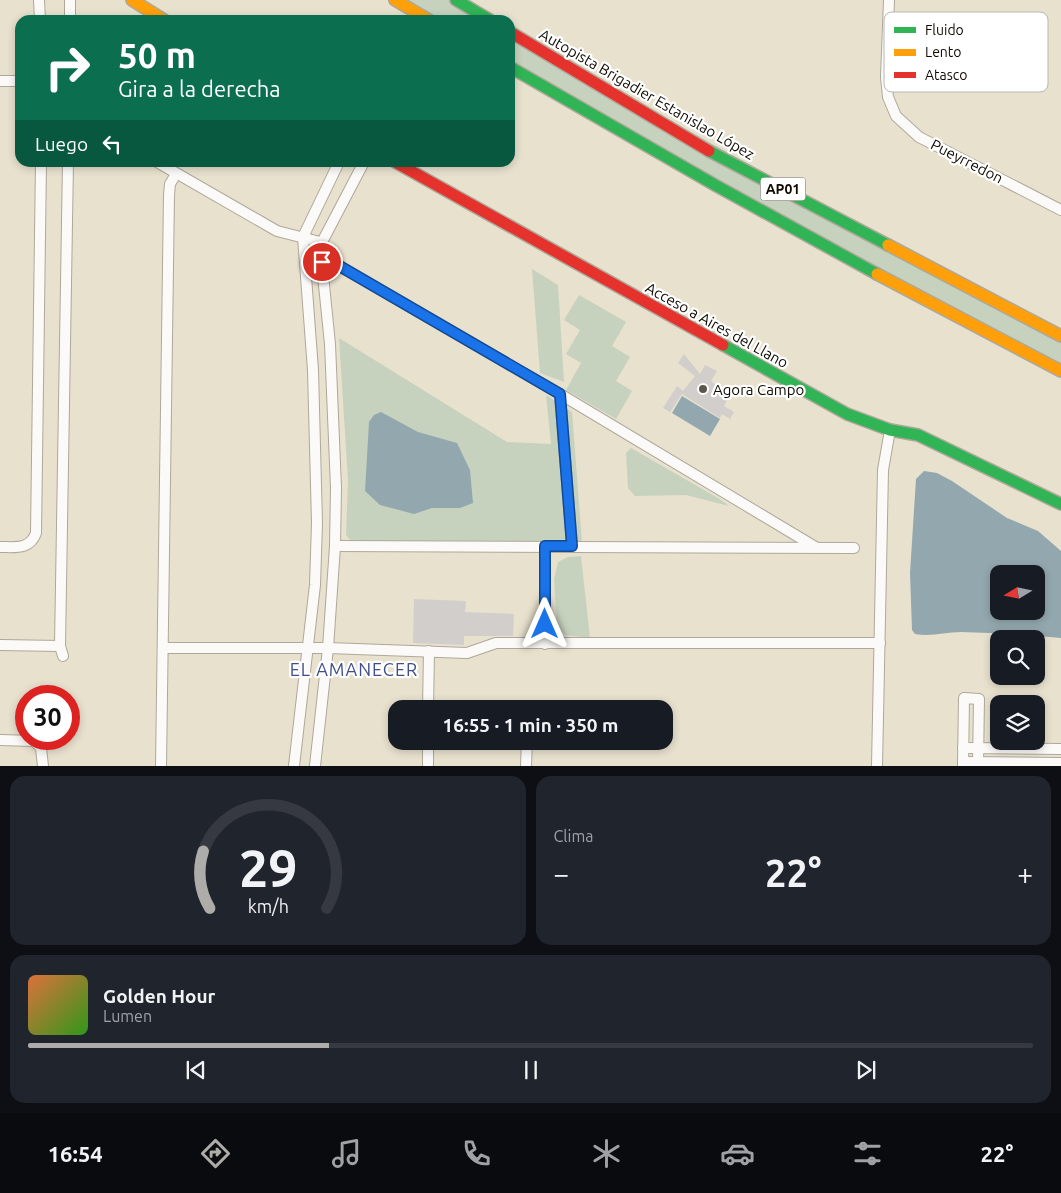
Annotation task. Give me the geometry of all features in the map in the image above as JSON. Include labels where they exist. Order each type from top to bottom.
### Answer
[{"type":"main road","points":[[132,0],[156,15]]},
{"type":"main road","points":[[396,0],[421,15]]},
{"type":"main road","points":[[456,0],[482,15]]},
{"type":"main road","name":"Autopista Brigadier Estanislao López","points":[[515,35],[710,151],[1061,336]]},
{"type":"main road","name":"AP01","points":[[515,70],[697,177],[986,333],[1061,371]]},
{"type":"main road","name":"Acceso a Aires del Llano","points":[[404,167],[847,414],[890,430],[918,435],[1061,504]]},
{"type":"street","points":[[39,0],[40,15]]},
{"type":"street","points":[[70,0],[70,15]]},
{"type":"street","points":[[0,81],[15,81]]},
{"type":"street","name":"Pueyrredon","points":[[888,92],[888,97],[896,116],[919,137],[1061,210]]},
{"type":"street","points":[[0,547],[27,545],[34,540],[36,533],[42,167]]},
{"type":"street","points":[[0,645],[61,651],[68,167]]},
{"type":"street","points":[[164,167],[278,231],[320,242]]},
{"type":"street","points":[[294,766],[315,584],[317,467],[313,370],[303,237],[337,167]]},
{"type":"street","points":[[315,766],[328,648],[335,546],[334,414],[320,242],[361,167]]},
{"type":"street","points":[[162,766],[169,195],[170,184],[176,174]]},
{"type":"street","points":[[322,262],[336,264],[560,394],[817,548]]},
{"type":"street","points":[[560,394],[572,546]]},
{"type":"street","points":[[877,766],[883,470],[890,430]]},
{"type":"street","points":[[335,546],[854,548]]},
{"type":"street","points":[[545,546],[545,644]]},
{"type":"street","points":[[163,648],[328,648],[467,653],[496,644],[880,643]]},
{"type":"street","points":[[428,700],[429,651]]},
{"type":"street","points":[[978,764],[979,698],[964,698],[963,764],[978,764],[1061,763]]},
{"type":"street","points":[[0,740],[34,741],[42,748],[44,766]]},
{"type":"street","points":[[963,748],[1061,749]]},
{"type":"street","points":[[428,750],[428,766]]},
{"type":"street","points":[[526,766],[527,750]]},
{"type":"green space","points":[[395,0],[456,0],[482,15],[420,15]]},
{"type":"green space","points":[[515,35],[1061,336],[1061,371],[515,70]]},
{"type":"green space","points":[[532,269],[558,285],[564,382],[540,373]]},
{"type":"green space","points":[[579,295],[626,322],[612,346],[630,357],[616,381],[632,391],[616,419],[566,390],[581,363],[566,354],[580,330],[564,320]]},
{"type":"green space","points":[[339,338],[507,442],[551,444],[546,395],[572,412],[582,542],[351,541],[346,535],[348,480]]},
{"type":"green space","points":[[631,448],[729,506],[686,495],[635,496],[628,488],[626,453]]},
{"type":"green space","points":[[581,556],[590,638],[565,635],[557,626],[554,579],[558,562],[568,557]]},
{"type":"water","points":[[682,396],[720,419],[710,436],[672,413]]},
{"type":"water","points":[[381,412],[418,432],[457,443],[470,470],[473,503],[460,508],[432,508],[414,514],[380,505],[365,491],[369,422],[374,415]]},
{"type":"water","points":[[924,471],[937,473],[1007,518],[1038,531],[1061,551],[1061,638],[1045,637],[1045,630],[990,630],[990,633],[915,634],[912,630],[910,573],[916,479]]},
{"type":"building","name":"Agora Campo","points":[[684,354],[700,374],[705,365],[717,371],[711,381],[730,395],[724,406],[734,412],[730,419],[722,414],[720,418],[682,394],[670,412],[663,408],[677,386],[683,391],[695,376],[678,363]]},
{"type":"building","points":[[414,599],[466,601],[465,612],[514,614],[513,636],[464,636],[464,645],[413,643]]},
{"type":"traffic: fast","points":[[456,0],[482,15]]},
{"type":"traffic: fast","points":[[515,70],[715,185],[877,274]]},
{"type":"traffic: fast","points":[[709,151],[888,245]]},
{"type":"traffic: fast","points":[[723,345],[847,414],[890,430],[918,435],[1061,504]]},
{"type":"traffic: slow","points":[[132,0],[156,15]]},
{"type":"traffic: slow","points":[[395,0],[420,15]]},
{"type":"traffic: slow","points":[[888,245],[1061,336]]},
{"type":"traffic: slow","points":[[877,274],[1061,371]]},
{"type":"traffic: jam","points":[[515,35],[709,151]]},
{"type":"traffic: jam","points":[[404,167],[723,345]]},
{"type":"place","name":"Agora Campo","points":[[703,389]]},
{"type":"district","name":"EL AMANECER","points":[[354,669]]},
{"type":"route","points":[[322,262],[336,264],[560,394],[572,546],[545,546],[545,624]]}]
